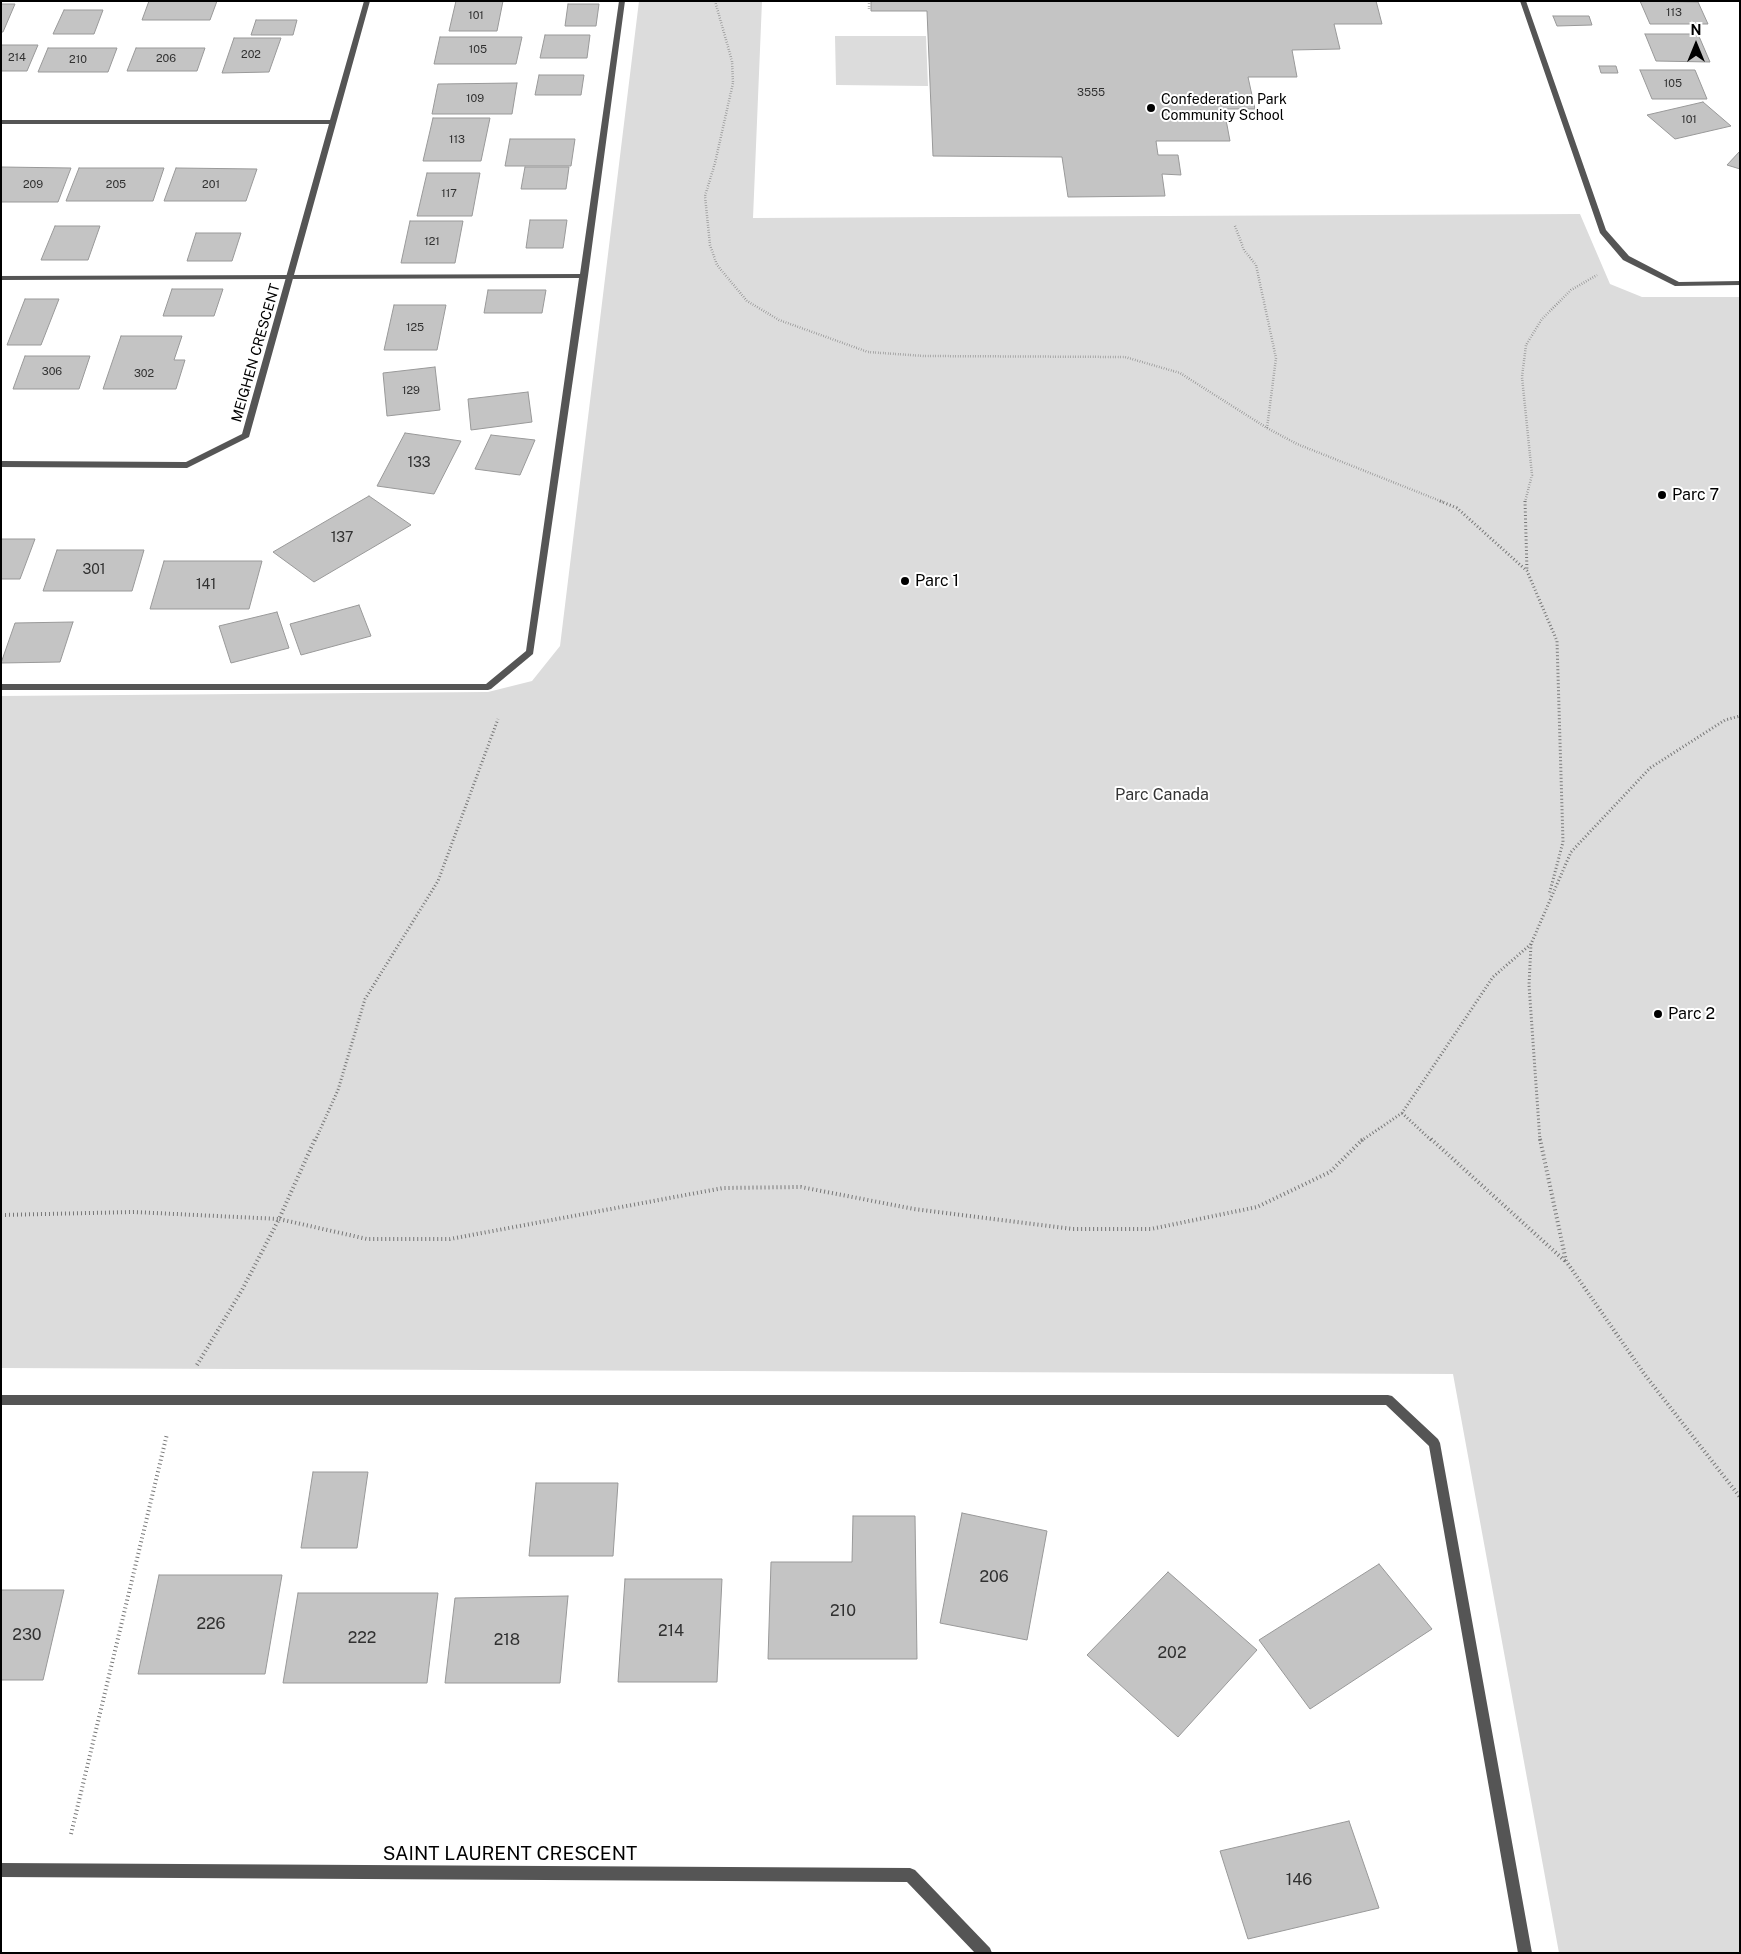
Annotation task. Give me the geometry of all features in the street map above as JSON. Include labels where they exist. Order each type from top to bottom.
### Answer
[{"type":"street","name":"MEIGHEN CRESCENT","points":[[1,464],[188,464],[246,435],[367,1]]},
{"type":"street","points":[[1,687],[488,687],[530,652],[622,1]]},
{"type":"street","points":[[1523,1],[1603,231],[1626,258],[1678,284],[1740,283]]},
{"type":"street","points":[[1,122],[334,122]]},
{"type":"street","points":[[1,278],[584,276]]},
{"type":"street","points":[[1,1400],[1388,1400],[1434,1443],[1525,1953]]},
{"type":"street","name":"SAINT LAURENT CRESCENT","points":[[1,1870],[910,1875],[985,1953]]},
{"type":"path","points":[[715,1],[732,61],[733,83],[715,163],[705,196],[710,245],[717,265],[747,301],[778,320],[868,352],[924,356],[1125,357],[1180,373],[1267,428],[1297,444],[1384,477],[1457,508],[1527,571]]},
{"type":"path","points":[[869,1],[869,11]]},
{"type":"path","points":[[1235,226],[1244,250],[1256,265],[1276,358],[1267,428]]},
{"type":"path","points":[[1548,903],[1562,842],[1557,641],[1527,571],[1524,506],[1532,475],[1522,377],[1526,346],[1542,319],[1572,290],[1626,258]]},
{"type":"path","points":[[79,1801],[176,1400],[242,1290],[279,1219],[338,1090],[365,999],[438,881],[501,711],[488,687]]},
{"type":"path","points":[[1566,1262],[1538,1131],[1529,986],[1531,944],[1570,852],[1650,768],[1725,720],[1740,716]]},
{"type":"path","points":[[1,1215],[134,1212],[279,1219],[366,1239],[450,1239],[723,1188],[800,1187],[914,1210],[1073,1229],[1151,1229],[1256,1207],[1330,1172],[1363,1139],[1402,1113],[1493,977],[1531,944]]},
{"type":"path","points":[[1402,1113],[1566,1262],[1645,1375],[1740,1497]]},
{"type":"green space","name":"Parc Canada","points":[[639,1],[762,1],[753,218],[1580,214],[1610,284],[1642,297],[1740,297],[1740,1953],[1559,1953],[1453,1374],[1,1368],[1,696],[488,692],[532,681],[560,646]]},
{"type":"green space","points":[[835,36],[926,36],[928,86],[836,85]]},
{"type":"building","points":[[149,1],[217,1],[210,20],[142,20]]},
{"type":"building","points":[[456,1],[503,1],[497,31],[449,31]]},
{"type":"building","points":[[871,1],[1376,1],[1382,24],[1334,24],[1340,49],[1292,50],[1297,77],[1248,77],[1255,109],[1224,109],[1230,141],[1156,141],[1158,155],[1178,155],[1181,175],[1162,174],[1165,196],[1068,197],[1062,157],[933,156],[927,11],[871,11]]},
{"type":"building","points":[[1640,1],[1698,2],[1708,24],[1650,24]]},
{"type":"building","points":[[1,4],[15,4],[3,32],[1,32]]},
{"type":"building","points":[[568,4],[599,4],[596,26],[565,26]]},
{"type":"building","points":[[64,10],[103,10],[94,34],[53,34]]},
{"type":"building","points":[[1553,16],[1589,16],[1592,25],[1557,26]]},
{"type":"building","points":[[256,20],[297,20],[293,35],[251,35]]},
{"type":"building","points":[[1645,34],[1698,34],[1710,62],[1656,61]]},
{"type":"building","points":[[545,35],[590,35],[587,58],[540,58]]},
{"type":"building","points":[[440,37],[522,37],[516,64],[434,64]]},
{"type":"building","points":[[234,38],[281,38],[269,72],[222,73]]},
{"type":"building","points":[[1,45],[38,45],[27,71],[1,71]]},
{"type":"building","points":[[48,48],[117,48],[108,72],[38,72]]},
{"type":"building","points":[[136,48],[205,48],[197,71],[127,71]]},
{"type":"building","points":[[1599,66],[1616,66],[1618,73],[1601,73]]},
{"type":"building","points":[[1640,70],[1695,70],[1707,99],[1652,99]]},
{"type":"building","points":[[539,75],[584,75],[581,95],[535,95]]},
{"type":"building","points":[[517,83],[512,114],[432,114],[438,84]]},
{"type":"building","points":[[1703,102],[1731,126],[1675,139],[1647,115]]},
{"type":"building","points":[[433,118],[490,118],[481,161],[423,161]]},
{"type":"building","points":[[510,139],[575,139],[571,166],[505,166]]},
{"type":"building","points":[[1740,151],[1740,169],[1727,165]]},
{"type":"building","points":[[1,167],[71,168],[58,202],[1,202]]},
{"type":"building","points":[[525,167],[569,167],[566,189],[521,189]]},
{"type":"building","points":[[79,168],[164,168],[153,201],[66,201]]},
{"type":"building","points":[[176,168],[257,169],[246,201],[164,201]]},
{"type":"building","points":[[427,173],[480,173],[472,216],[417,216]]},
{"type":"building","points":[[530,220],[567,220],[563,248],[526,248]]},
{"type":"building","points":[[410,221],[463,221],[455,263],[401,263]]},
{"type":"building","points":[[55,226],[100,226],[88,260],[41,260]]},
{"type":"building","points":[[196,233],[241,233],[232,261],[187,261]]},
{"type":"building","points":[[172,289],[223,289],[214,316],[163,316]]},
{"type":"building","points":[[488,290],[546,290],[542,313],[484,313]]},
{"type":"building","points":[[25,299],[59,299],[41,345],[7,345]]},
{"type":"building","points":[[394,305],[446,305],[437,350],[384,350]]},
{"type":"building","points":[[121,336],[182,336],[174,360],[185,360],[176,389],[103,389]]},
{"type":"building","points":[[25,356],[90,356],[79,389],[13,389]]},
{"type":"building","points":[[435,367],[440,410],[387,416],[383,373]]},
{"type":"building","points":[[528,392],[532,422],[471,430],[468,399]]},
{"type":"building","points":[[405,433],[461,441],[434,494],[377,486]]},
{"type":"building","points":[[491,435],[535,440],[520,475],[475,469]]},
{"type":"building","points":[[369,496],[411,525],[314,582],[273,552]]},
{"type":"building","points":[[1,539],[35,539],[20,579],[1,579]]},
{"type":"building","points":[[57,550],[144,550],[132,591],[43,591]]},
{"type":"building","points":[[164,561],[262,561],[249,609],[150,609]]},
{"type":"building","points":[[359,605],[371,636],[301,655],[290,624]]},
{"type":"building","points":[[277,612],[289,648],[231,663],[219,626]]},
{"type":"building","points":[[73,622],[60,662],[1,663],[15,623]]},
{"type":"building","points":[[313,1472],[368,1472],[357,1548],[301,1548]]},
{"type":"building","points":[[536,1483],[618,1483],[613,1556],[529,1556]]},
{"type":"building","points":[[962,1513],[1047,1531],[1027,1640],[940,1623]]},
{"type":"building","points":[[853,1516],[915,1516],[917,1659],[768,1659],[771,1562],[852,1562]]},
{"type":"building","points":[[1379,1564],[1432,1629],[1310,1709],[1259,1640]]},
{"type":"building","points":[[1168,1572],[1257,1650],[1178,1737],[1087,1655]]},
{"type":"building","points":[[159,1575],[282,1575],[265,1674],[138,1674]]},
{"type":"building","points":[[625,1579],[722,1579],[717,1682],[618,1682]]},
{"type":"building","points":[[1,1590],[64,1590],[43,1680],[1,1680]]},
{"type":"building","points":[[298,1593],[438,1593],[427,1683],[283,1683]]},
{"type":"building","points":[[568,1596],[560,1683],[445,1683],[455,1598]]},
{"type":"building","points":[[1349,1821],[1379,1908],[1248,1939],[1220,1851]]},
{"type":"place","name":"Confederation Park Community School","points":[[1151,108]]},
{"type":"place","name":"Parc 7","points":[[1662,495]]},
{"type":"place","name":"Parc 1","points":[[905,581]]},
{"type":"place","name":"Parc 2","points":[[1658,1014]]}]
